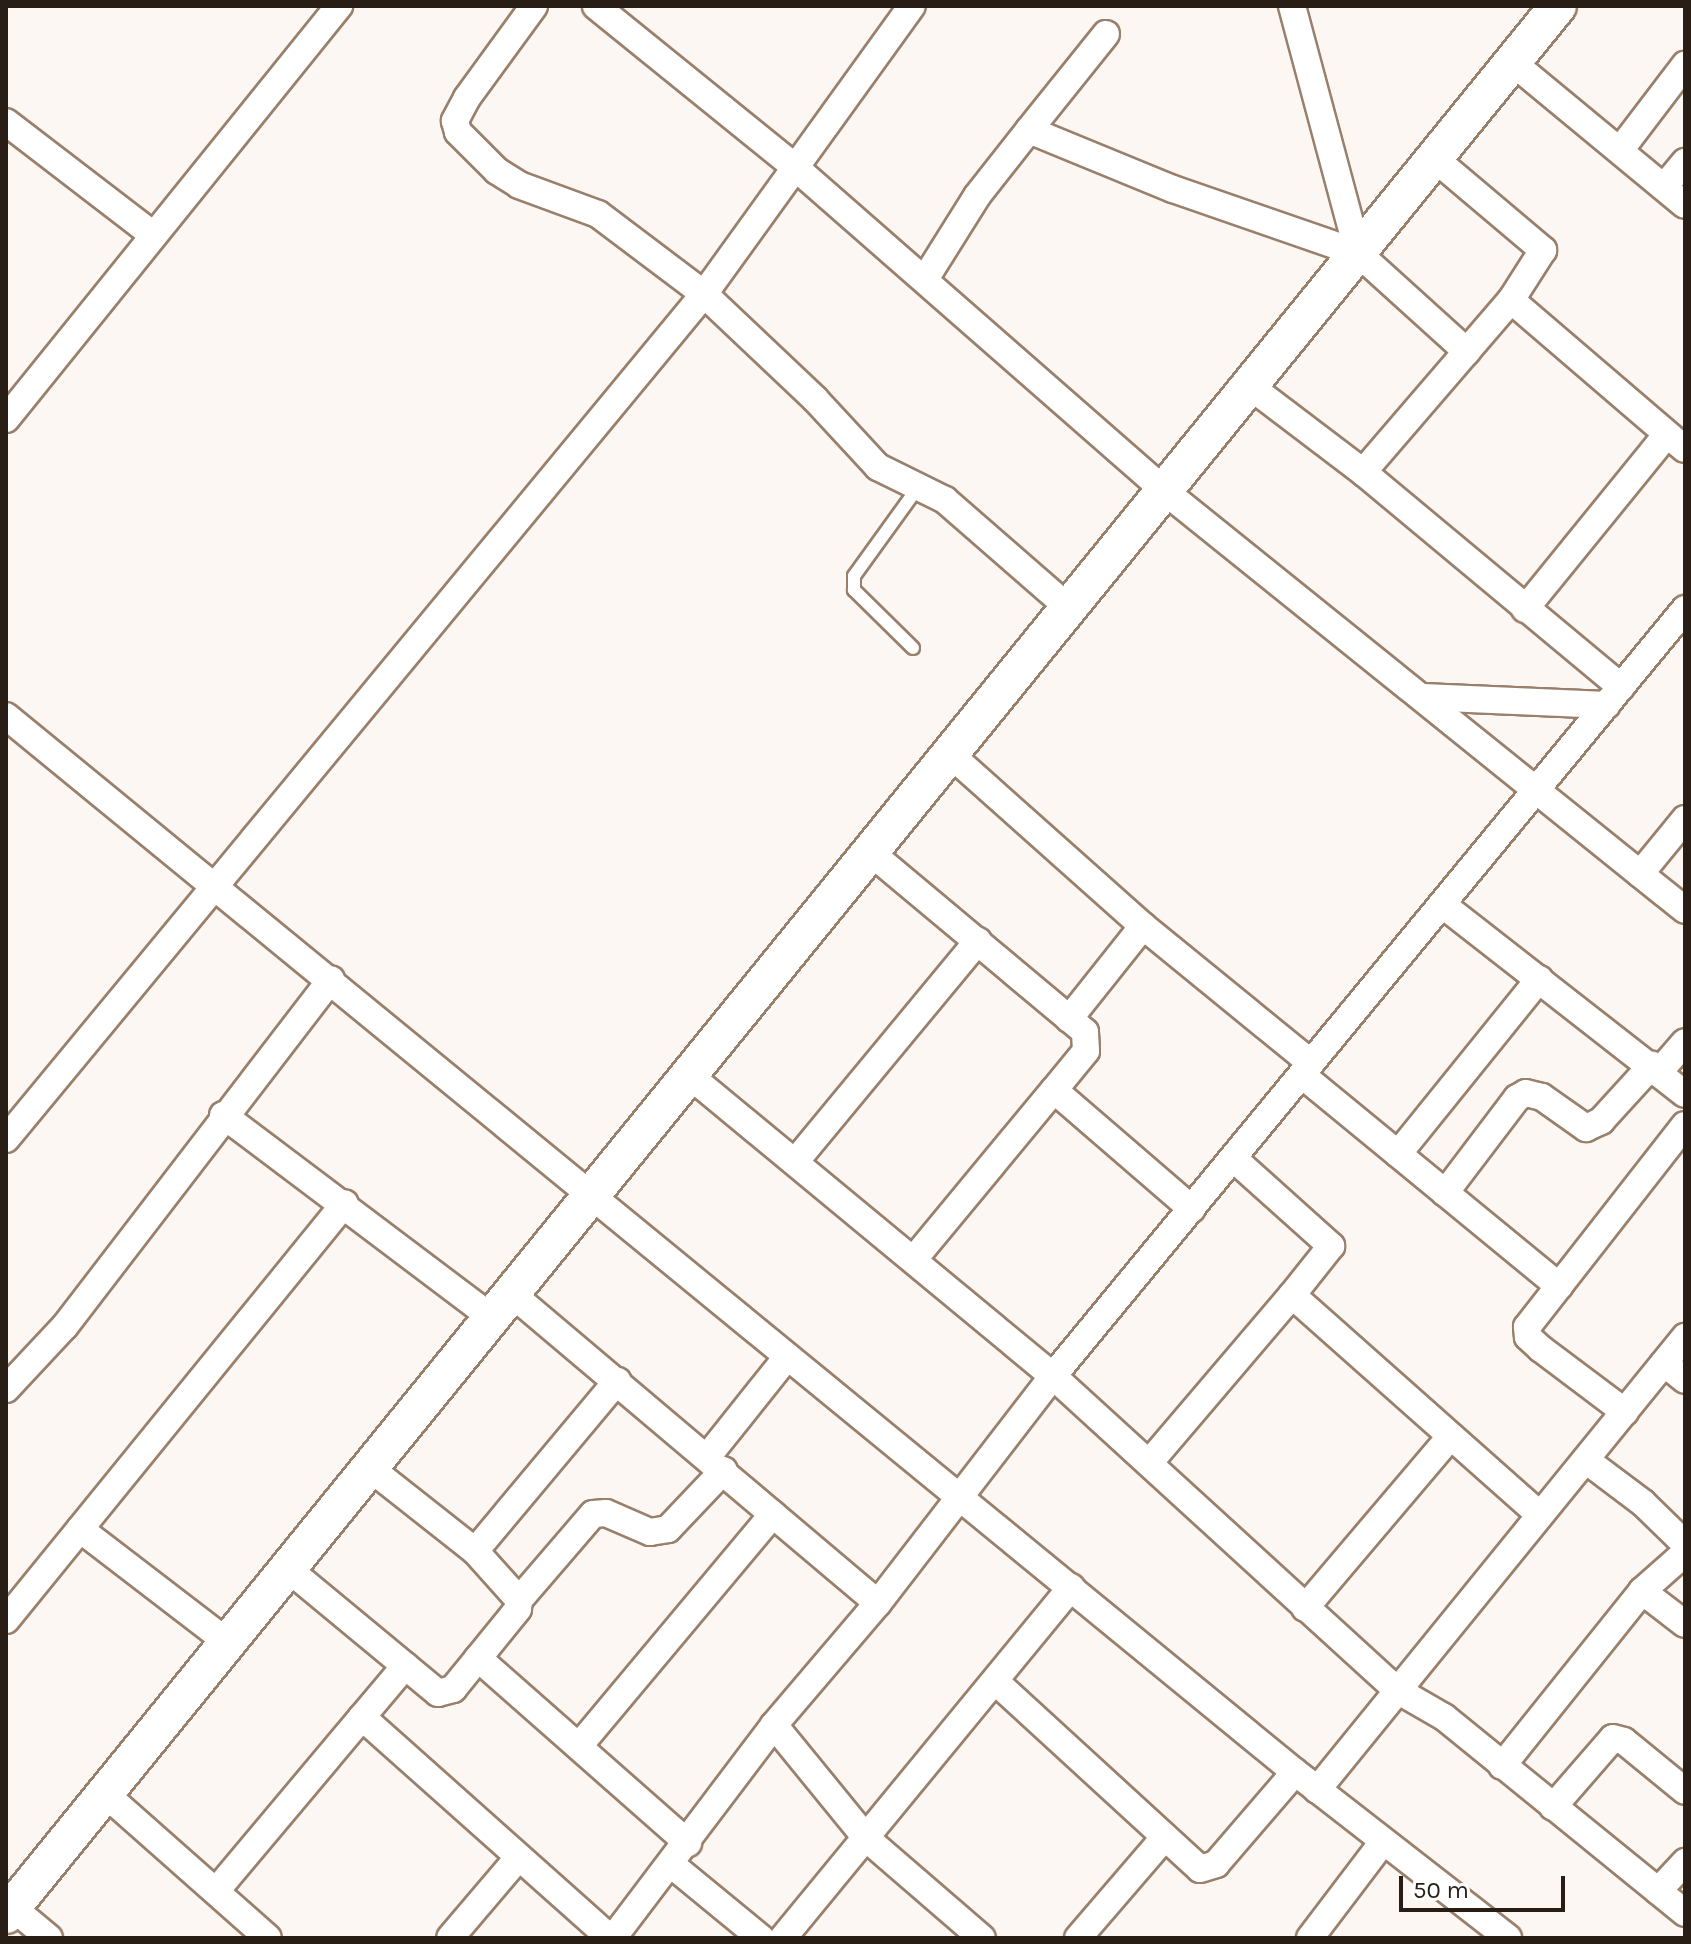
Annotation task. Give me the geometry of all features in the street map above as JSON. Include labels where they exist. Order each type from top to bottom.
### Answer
[{"type":"street","points":[[6,419],[339,6]]},
{"type":"street","points":[[534,6],[467,98],[455,121],[458,132],[497,171],[519,185],[598,214],[704,294],[815,399],[878,467],[945,500],[1071,610]]},
{"type":"street","points":[[596,6],[796,168],[1167,493],[1685,910]]},
{"type":"street","points":[[6,1139],[214,882],[704,294],[912,6]]},
{"type":"street","points":[[1292,6],[1358,253]]},
{"type":"street","points":[[49,1938],[8,1908],[1167,493],[1558,6]]},
{"type":"street","points":[[925,279],[977,196],[1106,34]]},
{"type":"street","points":[[1512,62],[1685,205]]},
{"type":"street","points":[[1621,149],[1685,65]]},
{"type":"street","points":[[6,122],[153,235]]},
{"type":"street","points":[[1029,130],[1173,189],[1358,253],[1467,352]]},
{"type":"street","points":[[1363,472],[1511,300],[1543,250],[1434,158]]},
{"type":"street","points":[[1664,187],[1685,162]]},
{"type":"street","points":[[1511,300],[1676,441],[1525,609]]},
{"type":"street","points":[[1251,387],[1363,472],[1525,609],[1614,696]]},
{"type":"street","points":[[362,1717],[611,1938],[672,1865],[774,1725],[878,1603],[1053,1376],[1685,609]]},
{"type":"street","points":[[1423,697],[1614,696]]},
{"type":"street","points":[[6,716],[214,882],[787,1357],[1317,1790],[1508,1938]]},
{"type":"street","points":[[951,755],[1398,1154],[1559,1286]]},
{"type":"street","points":[[1640,874],[1685,819]]},
{"type":"street","points":[[870,852],[1069,1019],[1089,1041],[1054,1090],[914,1259]]},
{"type":"street","points":[[1443,905],[1685,1094]]},
{"type":"street","points":[[1069,1019],[1143,926]]},
{"type":"street","points":[[795,1162],[978,941]]},
{"type":"street","points":[[6,1389],[65,1326],[223,1115],[331,979]]},
{"type":"street","points":[[1398,1154],[1539,979]]},
{"type":"street","points":[[1445,1193],[1517,1098],[1526,1093],[1542,1097],[1586,1128],[1601,1121],[1685,1042]]},
{"type":"street","points":[[689,1075],[1053,1376],[1397,1690],[1444,1717],[1685,1913]]},
{"type":"street","points":[[1054,1090],[1192,1209]]},
{"type":"street","points":[[223,1115],[345,1203],[617,1381],[878,1603]]},
{"type":"street","points":[[1625,1412],[1528,1337],[1530,1321],[1685,1125]]},
{"type":"street","points":[[1149,1463],[1331,1246],[1233,1158]]},
{"type":"street","points":[[9,1610],[80,1529],[345,1203]]},
{"type":"street","points":[[1292,1295],[1539,1514]]},
{"type":"street","points":[[1317,1790],[1685,1337]]},
{"type":"street","points":[[287,1568],[438,1693],[445,1693],[478,1658],[518,1609],[519,1600],[593,1514],[606,1513],[650,1532],[668,1529],[787,1357]]},
{"type":"street","points":[[1664,1363],[1685,1380]]},
{"type":"street","points":[[475,1551],[617,1381]]},
{"type":"street","points":[[1305,1608],[1450,1437]]},
{"type":"street","points":[[1502,1766],[1642,1591],[1679,1561],[1684,1543],[1643,1503],[1586,1460]]},
{"type":"street","points":[[370,1468],[475,1551],[519,1600]]},
{"type":"street","points":[[579,1746],[773,1514]]},
{"type":"street","points":[[80,1529],[227,1642]]},
{"type":"street","points":[[783,1938],[1071,1587]]},
{"type":"street","points":[[1642,1591],[1685,1624]]},
{"type":"street","points":[[478,1658],[688,1843]]},
{"type":"street","points":[[216,1891],[405,1666]]},
{"type":"street","points":[[995,1681],[1200,1869],[1210,1869],[1295,1772]]},
{"type":"street","points":[[774,1725],[866,1838],[982,1938]]},
{"type":"street","points":[[1553,1807],[1613,1738],[1682,1782]]},
{"type":"street","points":[[103,1792],[268,1938]]},
{"type":"street","points":[[1078,1938],[1165,1837]]},
{"type":"street","points":[[1310,1938],[1383,1842]]},
{"type":"street","points":[[450,1938],[518,1858]]},
{"type":"street","points":[[1658,1891],[1685,1862]]},
{"type":"street","points":[[672,1865],[761,1938]]},
{"type":"lane","points":[[913,648],[854,590],[854,576],[919,486]]}]
